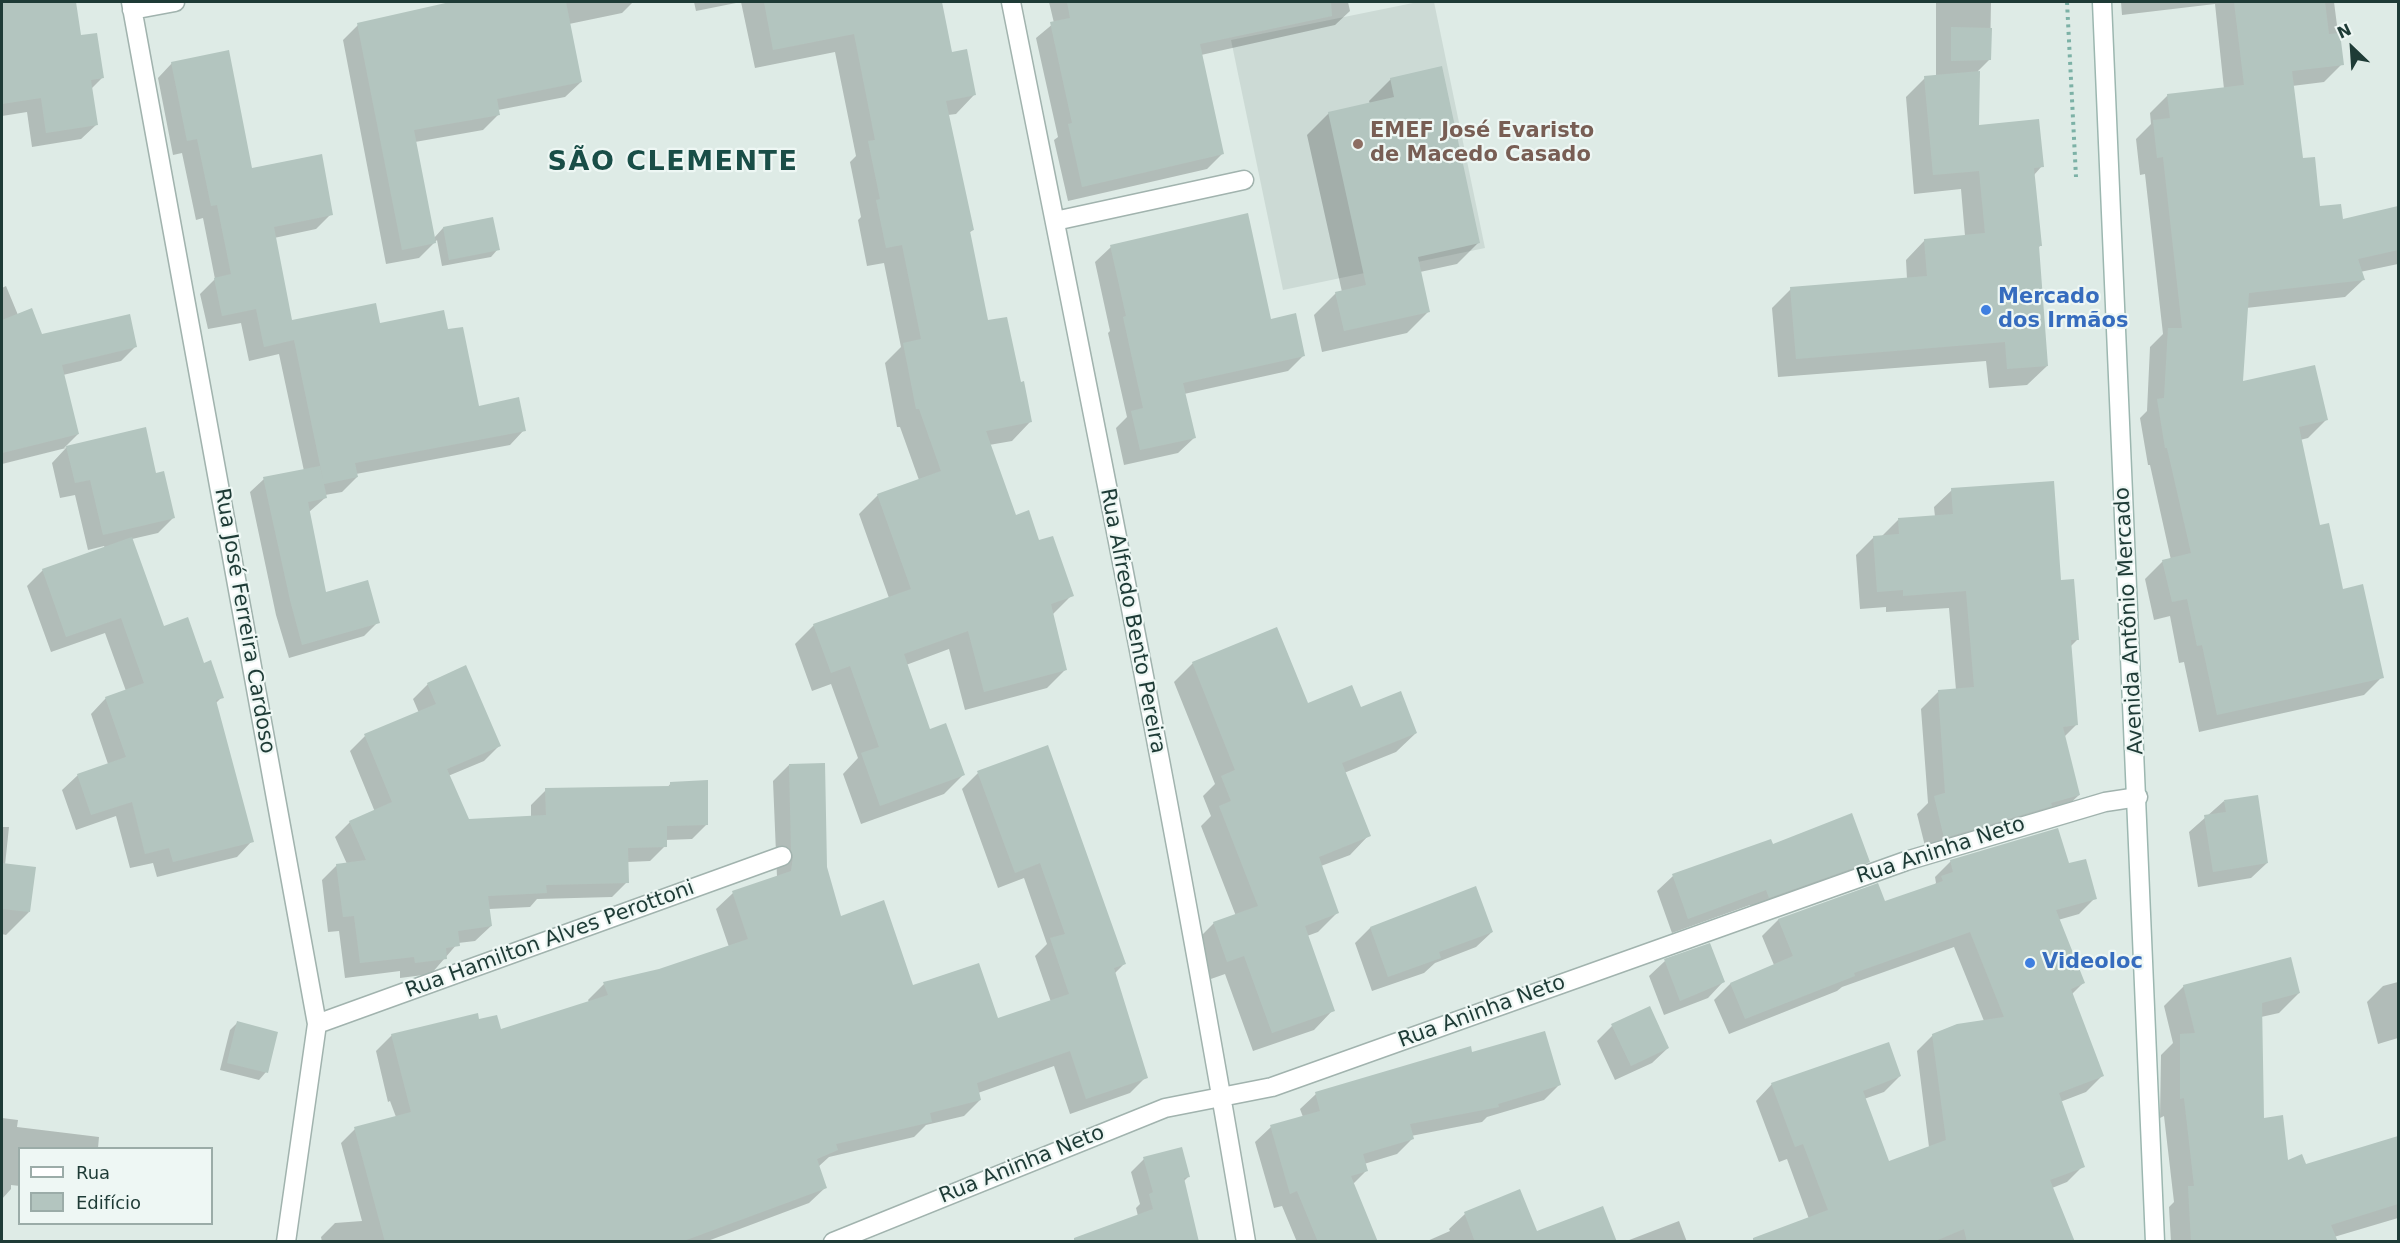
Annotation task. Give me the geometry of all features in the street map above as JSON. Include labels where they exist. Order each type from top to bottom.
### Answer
[{"type":"street","points":[[132,6],[175,2]]},
{"type":"street","name":"Rua Alfredo Bento Pereira","points":[[1011,2],[1114,521],[1222,1098],[1246,1242]]},
{"type":"street","name":"Avenida Antônio Mercado","points":[[2102,2],[2138,797],[2155,1242]]},
{"type":"street","name":"Rua José Ferreira Cardoso","points":[[132,6],[317,1024],[286,1242]]},
{"type":"street","points":[[1055,221],[1244,180]]},
{"type":"street","name":"Rua Aninha Neto","points":[[833,1242],[1165,1108],[1272,1087],[1906,861],[2093,805],[2138,797]]},
{"type":"street","name":"Rua Hamilton Alves Perottoni","points":[[317,1024],[782,856]]},
{"type":"shaded area","name":"EMEF José Evaristo de Macedo Casado","points":[[1418,2],[1434,2],[1485,248],[1283,290],[1231,40]]},
{"type":"building","points":[[2,2],[76,2],[81,35],[97,33],[104,78],[91,80],[98,125],[46,133],[41,98],[2,104]]},
{"type":"building","points":[[450,2],[566,2],[582,82],[497,99],[500,115],[414,130],[436,243],[402,250],[357,23]]},
{"type":"building","points":[[764,2],[942,2],[952,52],[967,49],[976,95],[946,101],[974,230],[970,231],[988,320],[1007,317],[1032,422],[986,431],[1016,515],[1029,510],[1039,540],[1053,536],[1074,596],[1051,604],[1067,670],[984,692],[968,631],[904,654],[930,729],[946,723],[965,775],[880,806],[861,753],[879,747],[850,666],[831,673],[813,624],[911,589],[877,494],[941,471],[919,409],[916,409],[903,343],[921,339],[902,245],[886,248],[876,200],[880,199],[868,141],[875,140],[854,34],[773,50]]},
{"type":"building","points":[[1067,2],[1331,2],[1332,16],[1200,44],[1224,154],[1082,187],[1068,124],[1072,123],[1050,22],[1070,18]]},
{"type":"building","points":[[2234,2],[2325,2],[2329,34],[2340,33],[2344,65],[2292,71],[2303,158],[2315,157],[2320,206],[2341,204],[2343,219],[2398,206],[2398,250],[2358,259],[2365,280],[2249,293],[2243,381],[2315,365],[2328,420],[2299,427],[2320,525],[2329,523],[2343,589],[2363,584],[2384,678],[2217,715],[2202,645],[2197,646],[2187,599],[2172,602],[2162,560],[2191,553],[2167,448],[2165,448],[2157,399],[2164,398],[2168,328],[2182,328],[2163,157],[2157,158],[2153,120],[2170,118],[2167,94],[2244,85]]},
{"type":"building","points":[[1951,27],[1992,28],[1991,60],[1951,61]]},
{"type":"building","points":[[229,50],[252,168],[322,154],[333,215],[274,227],[292,320],[376,303],[380,323],[444,310],[448,329],[463,327],[479,406],[519,397],[526,431],[355,463],[358,477],[324,484],[294,340],[264,347],[256,309],[222,316],[214,278],[231,274],[217,205],[211,206],[197,139],[187,141],[171,62]]},
{"type":"building","points":[[1442,66],[1480,243],[1418,257],[1430,312],[1344,331],[1335,292],[1366,285],[1328,112],[1394,97],[1390,78]]},
{"type":"building","points":[[1980,71],[1979,125],[2039,119],[2044,167],[2034,168],[2042,246],[2039,246],[2048,366],[2007,369],[2005,342],[1796,359],[1790,287],[1927,276],[1924,239],[1985,233],[1979,171],[1933,175],[1924,76]]},
{"type":"building","points":[[1248,213],[1271,319],[1296,313],[1305,356],[1183,383],[1196,438],[1140,450],[1131,411],[1143,408],[1110,245]]},
{"type":"building","points":[[493,217],[500,250],[449,260],[443,227]]},
{"type":"building","points":[[32,308],[42,334],[130,314],[137,347],[62,365],[79,434],[2,453],[2,320]]},
{"type":"building","points":[[146,427],[156,473],[164,471],[175,518],[103,535],[90,480],[75,483],[66,446]]},
{"type":"building","points":[[320,466],[327,498],[308,502],[326,592],[368,580],[380,623],[302,645],[263,477]]},
{"type":"building","points":[[2054,481],[2061,580],[2074,579],[2079,640],[2071,640],[2078,725],[2063,727],[2080,795],[2051,803],[2052,806],[1944,838],[1934,796],[1945,793],[1938,690],[1974,687],[1966,591],[1903,596],[1903,590],[1877,592],[1873,536],[1899,534],[1898,518],[1953,514],[1951,488]]},
{"type":"building","points":[[132,537],[164,626],[188,617],[204,663],[211,660],[224,698],[216,700],[254,842],[173,862],[169,848],[145,854],[132,802],[91,815],[77,774],[126,757],[105,697],[144,683],[121,618],[66,637],[42,569]]},
{"type":"building","points":[[1277,627],[1308,703],[1352,685],[1361,707],[1401,691],[1417,733],[1342,763],[1371,836],[1319,857],[1339,913],[1305,926],[1335,1011],[1272,1033],[1244,956],[1227,962],[1213,922],[1258,906],[1219,806],[1231,801],[1221,776],[1235,770],[1192,662]]},
{"type":"building","points":[[466,665],[501,746],[447,769],[469,819],[546,815],[545,788],[670,786],[670,782],[708,780],[708,825],[667,826],[667,847],[628,848],[629,883],[546,885],[547,893],[488,896],[492,926],[458,931],[460,946],[446,948],[447,959],[415,963],[414,957],[360,963],[354,916],[343,917],[336,864],[366,860],[349,821],[392,802],[364,734],[436,704],[427,683]]},
{"type":"building","points":[[1048,745],[1126,964],[1114,968],[1148,1078],[1086,1099],[1070,1051],[977,1083],[981,1100],[930,1113],[932,1122],[836,1144],[838,1150],[817,1159],[827,1188],[681,1242],[385,1242],[354,1127],[411,1112],[391,1034],[478,1013],[479,1019],[497,1015],[501,1029],[608,995],[603,982],[659,969],[748,939],[732,891],[791,871],[793,857],[789,764],[825,763],[827,867],[841,916],[884,900],[913,985],[979,963],[998,1018],[1069,994],[1050,938],[1065,934],[1040,863],[1015,873],[977,771]]},
{"type":"building","points":[[2258,795],[2268,863],[2213,872],[2204,815],[2226,812],[2224,800]]},
{"type":"building","points":[[1852,813],[1870,862],[1769,898],[1766,890],[1688,919],[1672,874],[1771,839],[1773,844]]},
{"type":"building","points":[[2058,828],[2069,863],[2086,859],[2097,899],[2056,910],[2085,983],[2071,989],[2104,1076],[2059,1093],[2085,1167],[2050,1180],[2075,1242],[1967,1242],[1964,1229],[1933,1242],[1753,1242],[1753,1238],[1828,1210],[1803,1144],[1795,1147],[1771,1083],[1889,1042],[1901,1076],[1863,1091],[1889,1161],[1946,1140],[1932,1034],[1957,1024],[2004,1017],[1970,932],[1854,973],[1855,976],[1745,1019],[1730,983],[1793,956],[1778,919],[1878,883],[1885,901],[1943,881],[1941,876],[1953,872],[1950,860]]},
{"type":"building","points":[[2,863],[36,867],[30,912],[2,909]]},
{"type":"building","points":[[1476,886],[1493,932],[1439,952],[1441,958],[1388,977],[1370,927]]},
{"type":"building","points":[[1710,943],[1725,982],[1680,1001],[1664,959]]},
{"type":"building","points":[[2291,957],[2300,993],[2262,1003],[2264,1118],[2283,1115],[2288,1160],[2302,1154],[2306,1164],[2398,1136],[2398,1204],[2331,1225],[2338,1242],[2191,1242],[2188,1186],[2194,1186],[2184,1098],[2180,1099],[2180,1034],[2195,1033],[2183,985]]},
{"type":"building","points":[[1650,1006],[1669,1048],[1631,1066],[1611,1024]]},
{"type":"building","points":[[237,1021],[278,1032],[268,1073],[227,1063]]},
{"type":"building","points":[[1545,1031],[1561,1085],[1498,1104],[1499,1107],[1410,1124],[1414,1139],[1363,1154],[1368,1171],[1351,1176],[1378,1242],[1318,1242],[1297,1191],[1290,1194],[1270,1125],[1320,1111],[1315,1092],[1471,1046],[1472,1052]]},
{"type":"building","points":[[1182,1147],[1190,1177],[1184,1178],[1199,1242],[1074,1242],[1074,1238],[1153,1209],[1149,1194],[1153,1192],[1143,1157]]},
{"type":"building","points":[[1520,1189],[1537,1231],[1603,1206],[1617,1242],[1475,1242],[1464,1212]]},
{"type":"place","name":"EMEF José Evaristo de Macedo Casado","points":[[1358,144]]},
{"type":"place","name":"Mercado dos Irmãos","points":[[1986,310]]},
{"type":"place","name":"Videoloc","points":[[2030,963]]},
{"type":"district","name":"SÃO CLEMENTE","points":[[673,163]]}]
